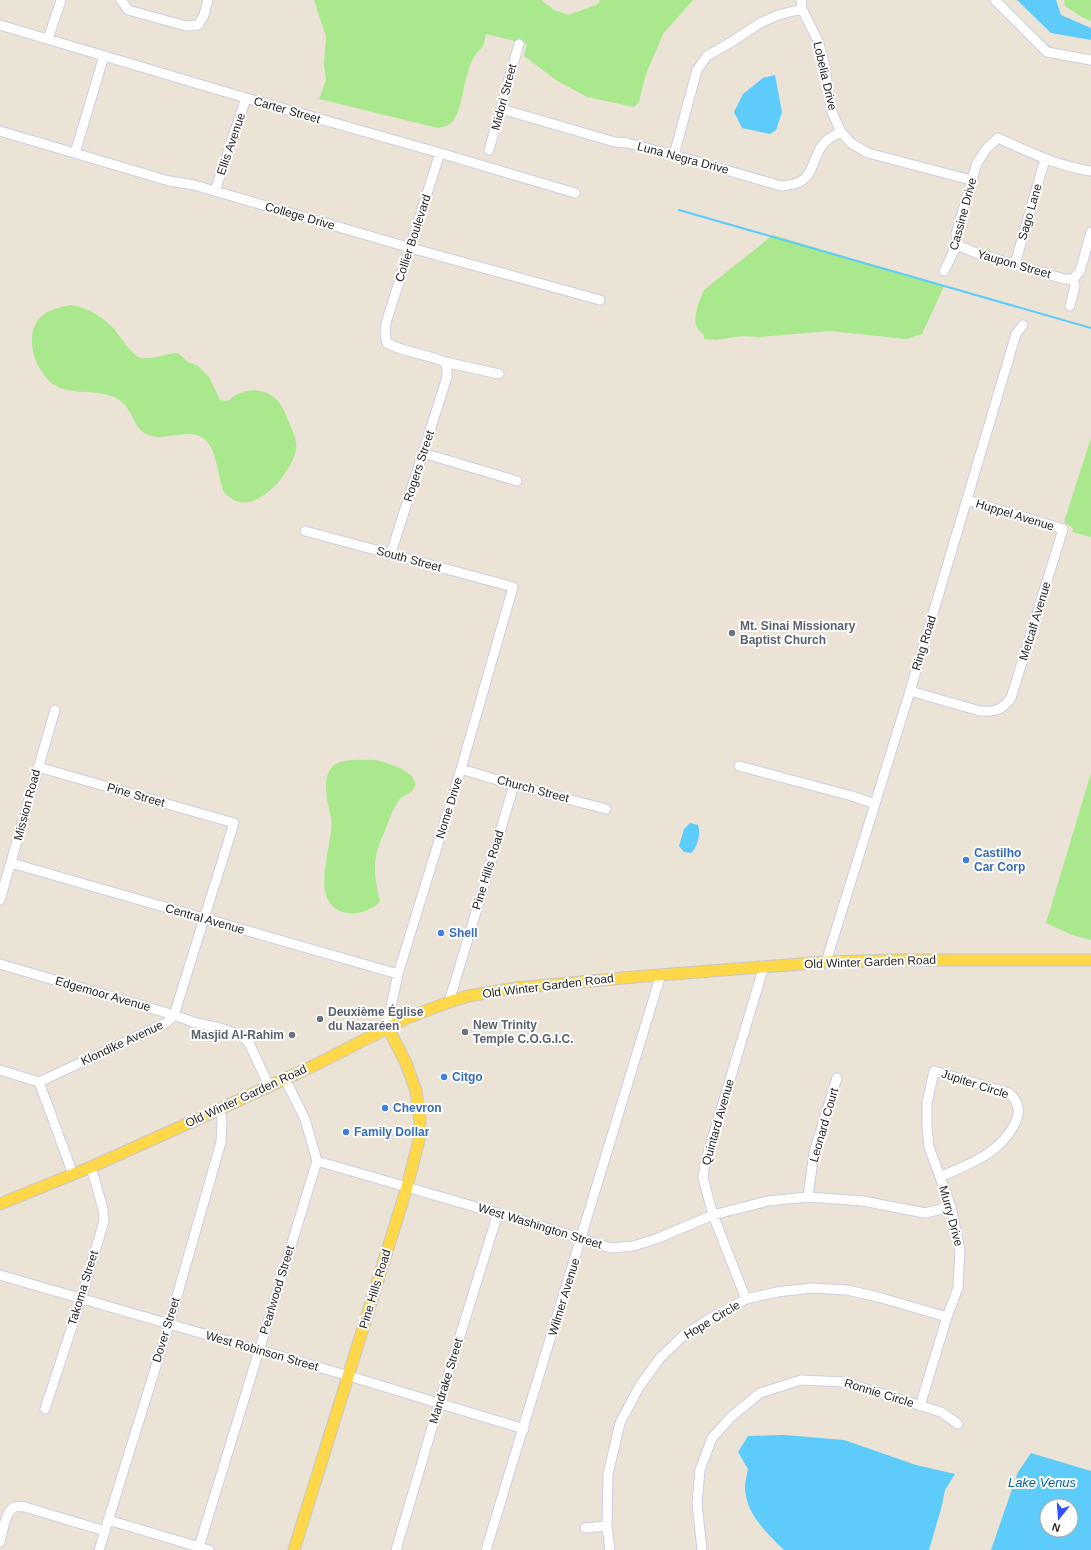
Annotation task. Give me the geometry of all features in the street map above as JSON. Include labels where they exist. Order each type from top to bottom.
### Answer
[{"type":"main road","name":"Old Winter Garden Road","points":[[0,1204],[91,1167],[220,1109],[285,1079],[407,1018],[449,1002],[492,992],[516,988],[661,974],[826,962],[900,960],[1091,960]]},
{"type":"main road","name":"Pine Hills Road","points":[[294,1550],[407,1187],[419,1140],[420,1120],[416,1091],[406,1063],[388,1028]]},
{"type":"street","points":[[48,39],[61,0]]},
{"type":"street","points":[[121,0],[128,10],[186,26],[198,24],[204,15],[208,0]]},
{"type":"street","points":[[995,0],[1047,52],[1091,60]]},
{"type":"street","points":[[674,155],[697,70],[707,56],[760,23],[801,4]]},
{"type":"street","name":"Lobelia Drive","points":[[801,4],[818,41],[824,62],[832,112],[842,132],[851,143],[868,154],[971,180]]},
{"type":"street","name":"Carter Street","points":[[0,25],[575,193]]},
{"type":"street","name":"Midori Street","points":[[490,150],[519,44]]},
{"type":"street","points":[[75,153],[104,56]]},
{"type":"street","name":"Ellis Avenue","points":[[215,191],[246,98]]},
{"type":"street","name":"Luna Negra Drive","points":[[501,109],[615,142],[627,143],[674,155],[781,186],[798,183],[808,175],[821,147],[829,138],[842,132]]},
{"type":"street","name":"College Drive","points":[[0,131],[169,180],[194,185],[410,248],[600,300]]},
{"type":"street","name":"Cassine Drive","points":[[944,271],[957,245],[956,234],[971,180],[977,163],[982,155],[998,138],[1044,160]]},
{"type":"street","name":"Collier Boulevard","points":[[440,153],[386,323],[385,334],[387,343],[396,348],[431,356],[445,362]]},
{"type":"street","points":[[1044,160],[1091,171]]},
{"type":"street","name":"Sago Lane","points":[[1015,264],[1044,160]]},
{"type":"street","points":[[1070,306],[1075,286],[1073,279],[1080,272],[1091,232]]},
{"type":"street","name":"Yaupon Street","points":[[957,245],[976,253],[1064,279],[1073,279]]},
{"type":"street","name":"Ring Road","points":[[826,962],[910,690],[1016,334],[1023,325]]},
{"type":"street","points":[[445,362],[499,374]]},
{"type":"street","name":"Rogers Street","points":[[391,553],[447,377],[448,368],[445,362]]},
{"type":"street","points":[[423,453],[517,481]]},
{"type":"street","name":"Huppel Avenue","points":[[967,500],[1063,529]]},
{"type":"street","name":"Metcalf Avenue","points":[[910,690],[980,711],[991,712],[1005,706],[1011,698],[1063,529]]},
{"type":"street","name":"South Street","points":[[305,531],[513,587]]},
{"type":"street","name":"Nome Drive","points":[[388,1028],[388,1016],[398,974],[461,769],[513,587]]},
{"type":"street","name":"Mission Road","points":[[0,900],[54,710]]},
{"type":"street","points":[[740,766],[852,796],[875,804]]},
{"type":"street","name":"Pine Street","points":[[38,767],[234,823]]},
{"type":"street","name":"Church Street","points":[[461,769],[606,809]]},
{"type":"street","name":"Pine Hills Road","points":[[449,1002],[514,784]]},
{"type":"street","name":"Klondike Avenue","points":[[39,1082],[166,1023],[174,1015],[234,823]]},
{"type":"street","name":"Central Avenue","points":[[11,863],[398,974]]},
{"type":"street","name":"Edgemoor Avenue","points":[[0,964],[240,1035],[249,1043],[269,1086]]},
{"type":"street","name":"Quintard Avenue","points":[[746,1299],[713,1215],[703,1178],[705,1163],[764,966]]},
{"type":"street","name":"Wilmer Avenue","points":[[486,1550],[582,1239],[661,974]]},
{"type":"street","points":[[0,1070],[39,1082],[73,1174]]},
{"type":"street","name":"Murry Drive","points":[[920,1406],[947,1317],[958,1288],[960,1250],[951,1208],[929,1147],[927,1103],[934,1071]]},
{"type":"street","name":"Jupiter Circle","points":[[934,1071],[1009,1093],[1015,1098],[1018,1104],[1018,1117],[1012,1132],[999,1146],[979,1160],[940,1177]]},
{"type":"street","name":"Leonard Court","points":[[808,1197],[814,1152],[838,1078]]},
{"type":"street","points":[[285,1079],[305,1118],[317,1160]]},
{"type":"street","name":"Dover Street","points":[[99,1550],[169,1324],[221,1142],[222,1120],[220,1109]]},
{"type":"street","name":"West Washington Street","points":[[317,1160],[611,1248],[633,1246],[656,1239],[713,1215],[768,1200],[808,1197],[863,1201],[925,1213],[951,1208]]},
{"type":"street","name":"Pearlwood Street","points":[[198,1548],[317,1160]]},
{"type":"street","name":"Takoma Street","points":[[45,1409],[104,1221],[103,1209],[91,1167]]},
{"type":"street","name":"Mandrake Street","points":[[396,1550],[498,1213]]},
{"type":"street","name":"West Robinson Street","points":[[0,1275],[348,1376],[524,1429]]},
{"type":"street","name":"Hope Circle","points":[[610,1550],[607,1526],[608,1474],[620,1423],[639,1387],[660,1358],[683,1336],[746,1299],[777,1292],[812,1288],[847,1290],[878,1297],[947,1317]]},
{"type":"street","name":"Ronnie Circle","points":[[702,1550],[697,1503],[700,1470],[712,1438],[731,1417],[760,1393],[801,1380],[844,1382],[941,1412],[958,1424]]},
{"type":"street","points":[[0,1542],[8,1515],[13,1508],[25,1506],[105,1531]]},
{"type":"street","points":[[108,1520],[198,1548],[209,1550]]},
{"type":"street","points":[[585,1528],[607,1526]]},
{"type":"green space","points":[[314,0],[541,0],[554,10],[569,15],[598,4],[600,0],[693,0],[663,34],[646,74],[639,102],[634,107],[587,97],[556,80],[524,56],[527,44],[486,34],[483,47],[471,64],[459,108],[455,117],[450,124],[438,128],[319,99],[326,80],[324,65],[326,37]]},
{"type":"green space","points":[[1064,0],[1091,0],[1091,21],[1065,6]]},
{"type":"green space","points":[[773,235],[944,286],[922,334],[907,339],[829,331],[759,337],[742,336],[716,340],[704,339],[704,335],[697,328],[695,319],[704,290]]},
{"type":"green space","points":[[71,305],[89,310],[105,320],[138,357],[150,358],[178,353],[188,362],[198,366],[209,377],[220,400],[228,401],[236,395],[253,390],[262,391],[276,399],[282,406],[286,415],[295,437],[296,446],[293,459],[281,479],[272,489],[252,501],[242,502],[232,499],[223,491],[216,460],[211,447],[203,438],[189,434],[167,437],[151,436],[141,430],[121,401],[101,393],[80,392],[59,388],[50,382],[42,372],[35,357],[32,345],[33,332],[35,325],[43,315],[49,311]]},
{"type":"green space","points":[[1091,438],[1091,537],[1072,532],[1073,528],[1064,522]]},
{"type":"green space","points":[[352,760],[376,760],[393,765],[405,771],[414,779],[415,787],[397,803],[379,845],[376,855],[375,868],[380,902],[365,911],[347,913],[334,908],[327,898],[325,886],[325,872],[331,829],[331,818],[326,792],[327,778],[332,767],[340,762]]},
{"type":"green space","points":[[1091,773],[1091,940],[1072,935],[1046,923]]},
{"type":"water","points":[[1017,0],[1056,0],[1061,15],[1091,28],[1091,40],[1051,33]]},
{"type":"water","points":[[775,75],[782,112],[776,130],[770,134],[742,128],[734,112],[743,94],[763,78]]},
{"type":"water","points":[[690,823],[698,825],[699,832],[697,844],[691,853],[684,852],[679,846],[684,829]]},
{"type":"water","points":[[785,1435],[844,1440],[916,1465],[955,1474],[945,1490],[929,1550],[784,1550],[758,1522],[749,1506],[745,1488],[748,1469],[738,1452],[748,1436]]},
{"type":"water","name":"Lake Venus","points":[[1031,1453],[1091,1471],[1091,1550],[991,1550],[1018,1472]]},
{"type":"waterway","points":[[679,210],[1091,328]]},
{"type":"place","name":"Mt. Sinai Missionary Baptist Church","points":[[732,633]]},
{"type":"place","name":"Castilho Car Corp","points":[[966,860]]},
{"type":"place","name":"Shell","points":[[441,933]]},
{"type":"place","name":"Deuxième Église du Nazaréen","points":[[320,1019]]},
{"type":"place","name":"New Trinity Temple C.O.G.I.C.","points":[[465,1032]]},
{"type":"place","name":"Masjid Al-Rahim","points":[[292,1035]]},
{"type":"place","name":"Citgo","points":[[444,1077]]},
{"type":"place","name":"Chevron","points":[[385,1108]]},
{"type":"place","name":"Family Dollar","points":[[346,1132]]}]
